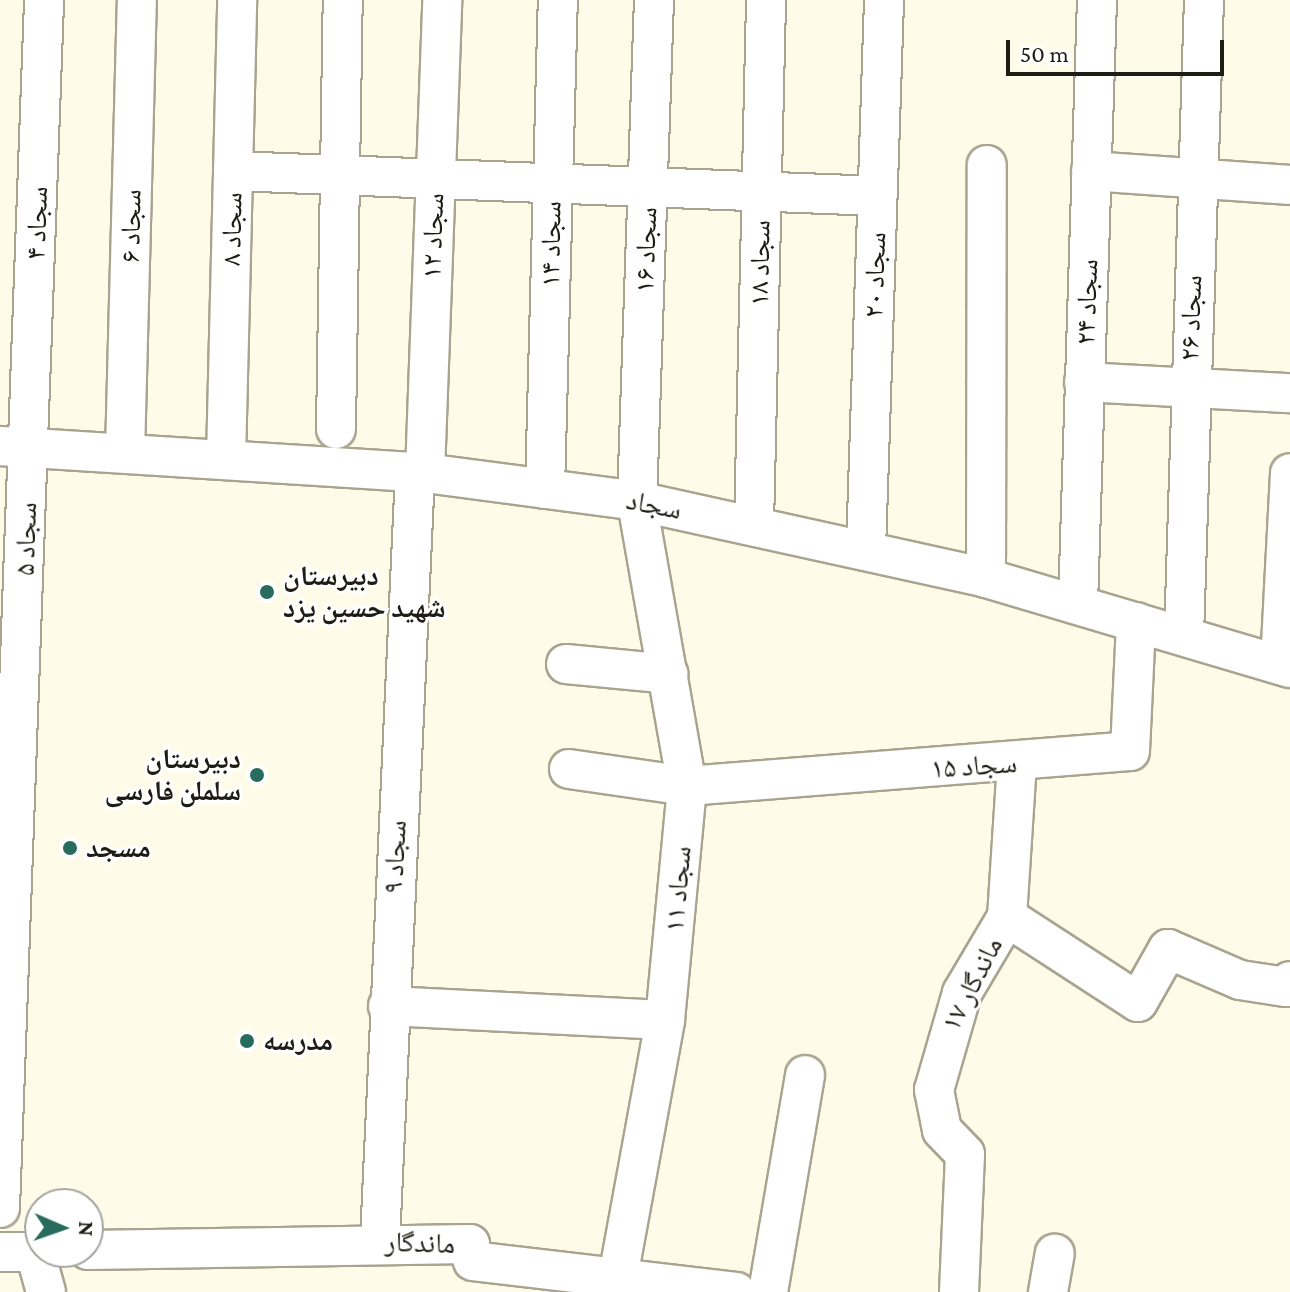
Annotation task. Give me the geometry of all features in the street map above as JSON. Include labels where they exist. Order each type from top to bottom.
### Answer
[{"type":"street","name":"سجاد ۴","points":[[15,446],[44,0]]},
{"type":"street","name":"سجاد ۶","points":[[125,453],[137,0]]},
{"type":"street","name":"سجاد ۸","points":[[226,459],[237,0]]},
{"type":"street","points":[[336,429],[343,0]]},
{"type":"street","name":"سجاد ۱۲","points":[[420,472],[442,0]]},
{"type":"street","name":"سجاد ۱۴","points":[[545,489],[558,0]]},
{"type":"street","name":"سجاد ۱۶","points":[[637,501],[654,0]]},
{"type":"street","name":"سجاد ۱۸","points":[[754,526],[766,0]]},
{"type":"street","name":"سجاد ۲۰","points":[[866,549],[884,0]]},
{"type":"street","name":"سجاد ۲۴","points":[[1078,604],[1097,0]]},
{"type":"street","name":"سجاد ۲۶","points":[[1184,636],[1189,385],[1204,0]]},
{"type":"street","points":[[986,578],[987,165]]},
{"type":"street","points":[[233,171],[878,196]]},
{"type":"street","points":[[1091,171],[1290,185]]},
{"type":"street","points":[[1084,382],[1189,385],[1290,393]]},
{"type":"street","name":"سجاد","points":[[15,446],[420,472],[637,501],[866,549],[986,578],[1285,666]]},
{"type":"street","name":"سجاد ۵","points":[[0,1208],[15,446]]},
{"type":"street","name":"سجاد ۹","points":[[380,1241],[388,1006],[420,472]]},
{"type":"street","points":[[1285,666],[1290,473]]},
{"type":"street","name":"سجاد ۱۱","points":[[618,1277],[665,1020],[687,786],[637,501]]},
{"type":"street","name":"سجاد ۱۵","points":[[569,769],[687,786],[1017,763],[1130,751],[1136,622]]},
{"type":"street","points":[[566,664],[669,674]]},
{"type":"street","name":"ماندگار ۱۷","points":[[959,1292],[965,1154],[942,1130],[934,1090],[962,993],[1007,917],[1017,763]]},
{"type":"street","points":[[1007,917],[1138,1002],[1168,949],[1240,980],[1290,981]]},
{"type":"street","points":[[388,1006],[665,1020]]},
{"type":"street","points":[[768,1292],[805,1075]]},
{"type":"street","name":"ماندگار","points":[[104,1250],[380,1241],[470,1244],[473,1261],[558,1280],[618,1277],[736,1292]]},
{"type":"street","points":[[1048,1292],[1055,1254]]},
{"type":"street","points":[[33,1268],[46,1292]]},
{"type":"place","name":"دبیرستان شهید حسین یزد","points":[[267,592]]},
{"type":"place","name":"دبیرستان سلملن فارسی","points":[[257,775]]},
{"type":"place","name":"مسجد","points":[[70,848]]},
{"type":"place","name":"مدرسه","points":[[247,1041]]}]
